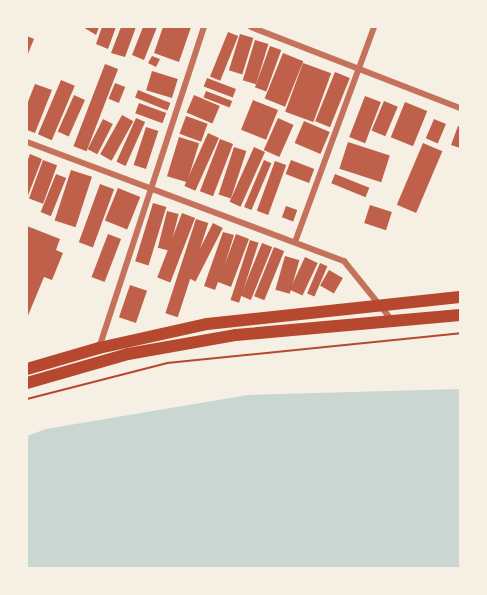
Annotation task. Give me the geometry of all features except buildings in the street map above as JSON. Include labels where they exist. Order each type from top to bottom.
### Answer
[{"type":"main road","points":[[27,369],[99,348],[255,317],[460,297]]},
{"type":"main road","points":[[27,383],[94,363],[236,335],[460,315]]},
{"type":"street","points":[[94,363],[204,27]]},
{"type":"street","points":[[251,27],[460,108]]},
{"type":"street","points":[[295,242],[374,27]]},
{"type":"street","points":[[27,142],[344,261],[391,320]]},
{"type":"path","points":[[27,399],[167,363],[460,333]]},
{"type":"shaded area","points":[[460,389],[460,568],[27,568],[27,436],[46,429],[248,395]]}]
